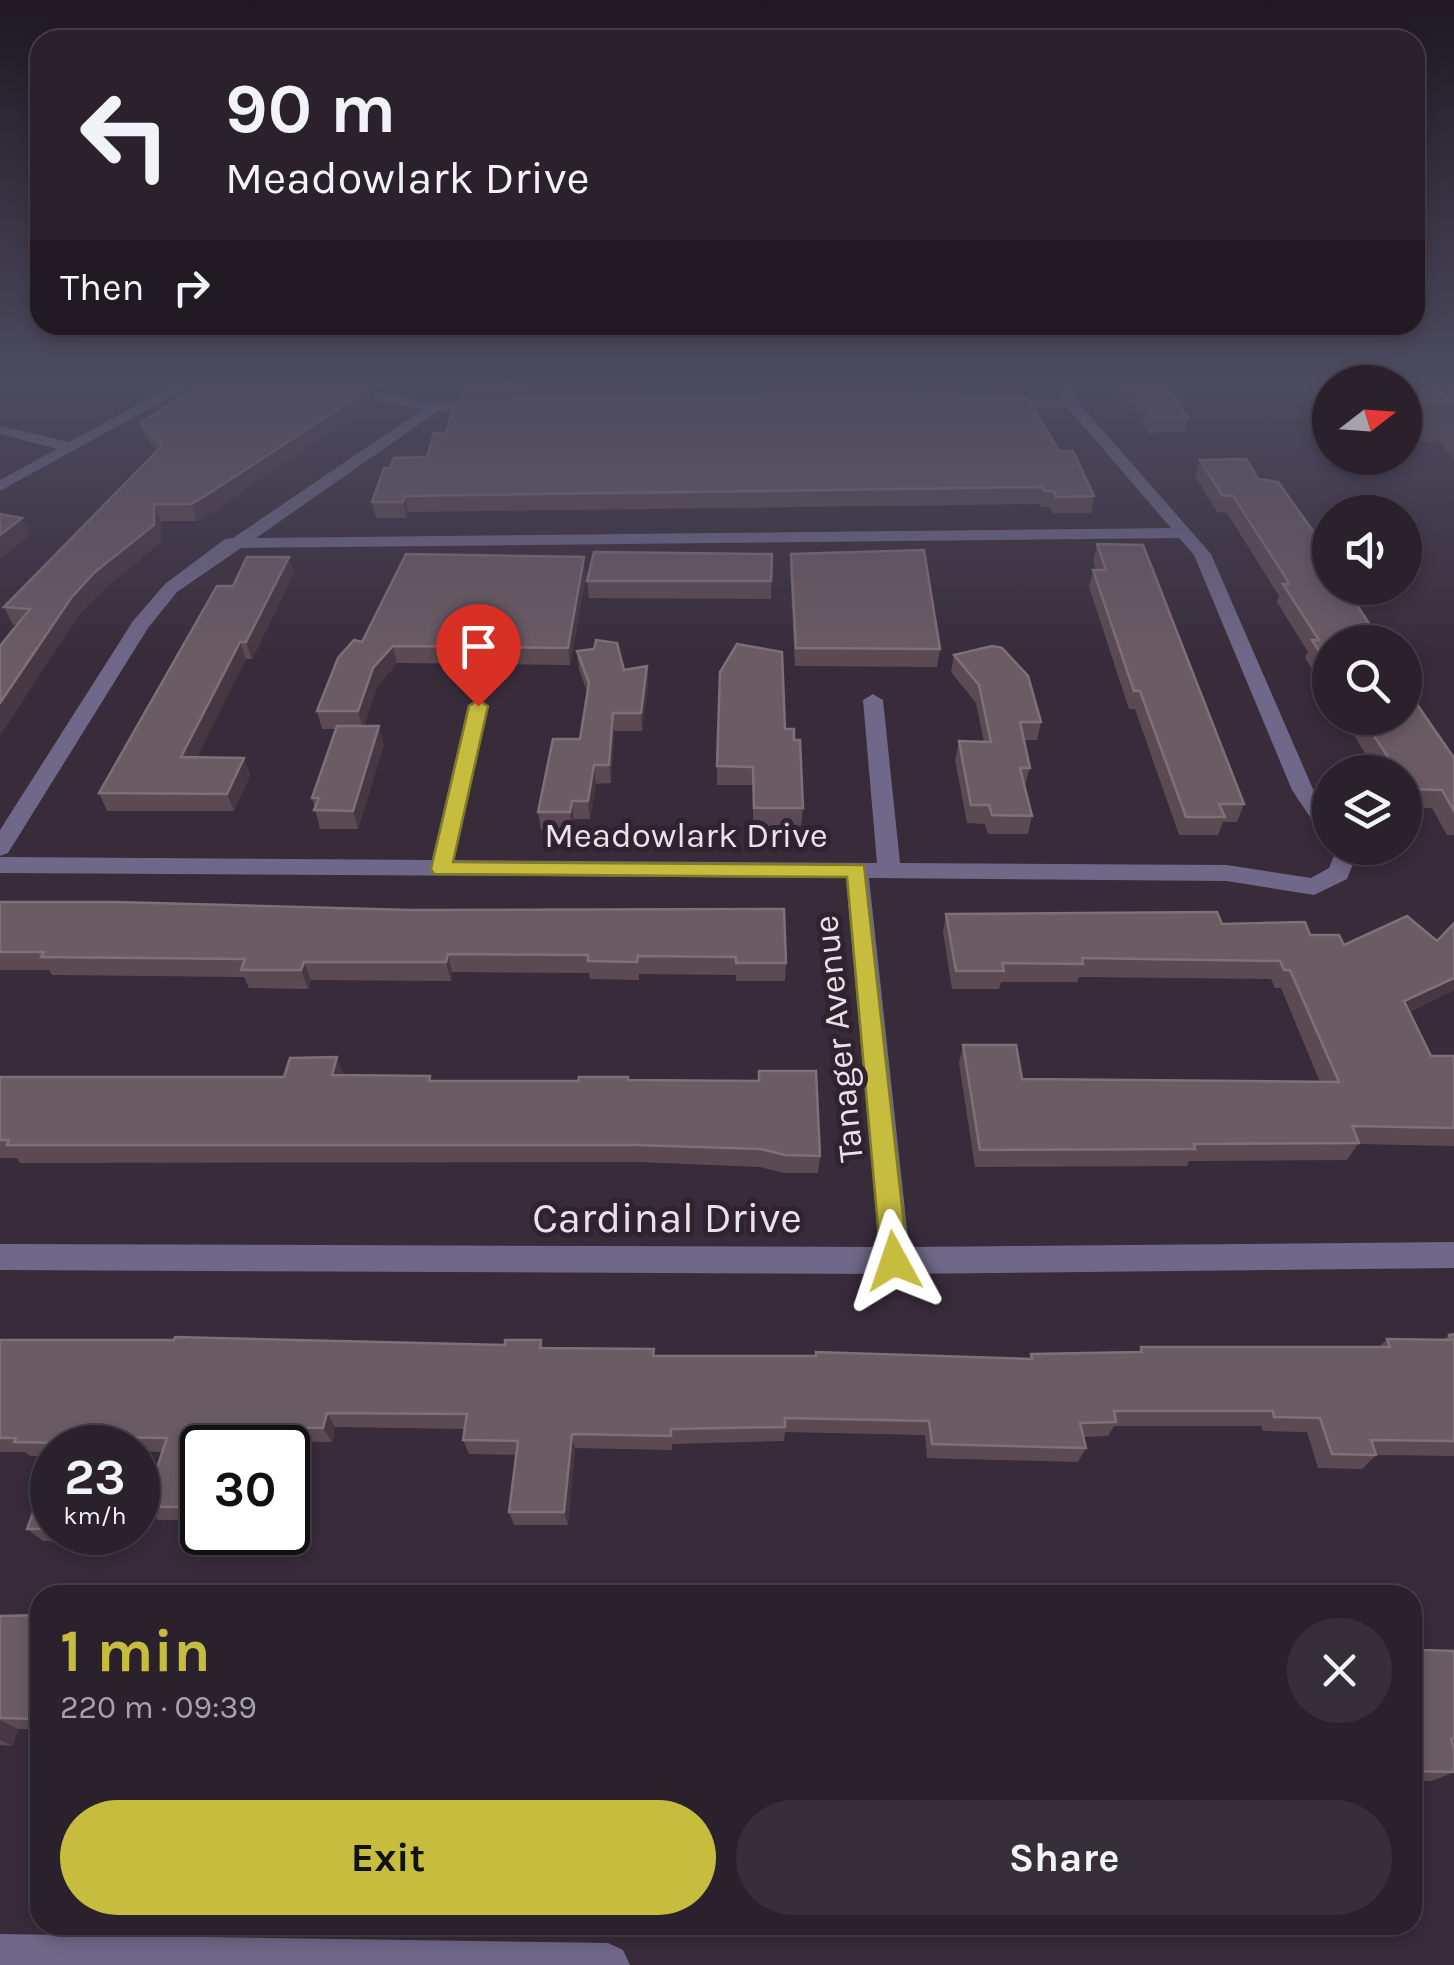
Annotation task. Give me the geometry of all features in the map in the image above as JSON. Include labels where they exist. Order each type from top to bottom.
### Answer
[{"type":"street","points":[[0,848],[154,606],[171,588],[231,543],[330,477]]},
{"type":"street","points":[[1135,477],[1202,554],[1312,803]]},
{"type":"street","points":[[231,543],[1184,534]]},
{"type":"street","points":[[873,700],[890,871]]},
{"type":"street","points":[[441,869],[478,706]]},
{"type":"street","name":"Meadowlark Drive","points":[[0,865],[1227,873],[1314,887],[1339,873],[1341,865]]},
{"type":"street","name":"Tanager Avenue","points":[[857,870],[894,1261]]},
{"type":"street","name":"Cardinal Drive","points":[[0,1256],[894,1261],[1454,1255]]},
{"type":"street","points":[[0,1955],[608,1965]]},
{"type":"building","points":[[132,477],[235,477],[191,504],[154,504],[154,525],[95,572],[71,598],[0,703],[0,646],[30,609],[4,607]]},
{"type":"building","points":[[381,477],[1085,477],[1094,496],[1056,497],[1054,491],[1044,491],[1043,487],[405,496],[403,502],[372,502]]},
{"type":"building","points":[[1210,477],[1257,477],[1278,482],[1312,530],[1312,605],[1357,605],[1370,625],[1312,625],[1312,629],[1283,584],[1289,584],[1286,578],[1233,496],[1222,495]]},
{"type":"building","points":[[0,514],[22,518],[0,535]]},
{"type":"building","points":[[1097,544],[1143,545],[1244,804],[1219,804],[1225,817],[1186,817],[1140,691],[1134,691],[1093,570],[1106,570]]},
{"type":"building","points":[[924,550],[940,649],[796,648],[791,554]]},
{"type":"building","points":[[594,552],[772,554],[771,581],[587,581]]},
{"type":"building","points":[[406,554],[584,557],[568,648],[393,646],[373,668],[358,711],[317,711],[338,658],[354,640],[362,642]]},
{"type":"building","points":[[247,557],[289,557],[181,757],[244,758],[227,794],[99,793],[217,586],[233,586]]},
{"type":"building","points":[[596,640],[617,643],[624,670],[647,666],[641,713],[613,713],[609,765],[594,765],[588,801],[572,801],[570,812],[538,812],[553,739],[580,739],[589,683],[577,651],[594,649]]},
{"type":"building","points":[[737,644],[782,652],[785,729],[794,729],[794,740],[800,740],[803,808],[754,808],[753,767],[717,766],[720,672]]},
{"type":"building","points":[[992,646],[1002,648],[1028,676],[1041,722],[1020,722],[1030,768],[1020,768],[1032,816],[992,815],[989,805],[971,805],[959,741],[991,742],[979,685],[954,655]]},
{"type":"building","points":[[1422,712],[1454,758],[1454,811],[1442,790],[1422,789],[1422,755],[1387,755],[1373,735],[1422,735]]},
{"type":"building","points":[[337,726],[379,726],[353,811],[314,810],[319,798],[312,798]]},
{"type":"building","points":[[0,902],[410,910],[784,909],[786,963],[736,963],[736,957],[638,956],[637,962],[588,961],[588,955],[448,954],[446,962],[304,962],[301,970],[241,970],[245,959],[41,957],[44,952],[0,952]]},
{"type":"building","points":[[1217,912],[1222,924],[1305,922],[1310,935],[1339,935],[1344,945],[1407,916],[1437,941],[1454,923],[1454,978],[1404,1001],[1431,1056],[1454,1056],[1454,1128],[1352,1126],[1359,1143],[980,1150],[963,1045],[1016,1045],[1022,1079],[1339,1082],[1290,970],[1284,970],[1280,961],[1082,958],[1083,964],[1002,963],[1004,971],[956,971],[946,914]]},
{"type":"building","points":[[337,1057],[332,1075],[430,1076],[429,1081],[628,1077],[759,1081],[759,1071],[816,1071],[820,1156],[785,1155],[761,1149],[636,1145],[7,1145],[9,1140],[0,1140],[0,1077],[284,1077],[290,1058]]},
{"type":"building","points":[[1454,1334],[1454,1441],[1371,1440],[1376,1455],[1332,1454],[1320,1418],[1274,1417],[1273,1411],[1114,1411],[1116,1422],[1080,1423],[1086,1448],[932,1444],[929,1421],[785,1418],[785,1427],[671,1429],[671,1436],[572,1434],[564,1512],[509,1512],[518,1441],[463,1440],[467,1414],[327,1413],[323,1428],[180,1425],[180,1507],[160,1507],[160,1459],[167,1438],[160,1438],[160,1425],[30,1425],[30,1442],[0,1438],[0,1340],[175,1337],[505,1345],[505,1340],[541,1340],[540,1348],[654,1349],[653,1356],[816,1356],[816,1352],[1032,1359],[1031,1354],[1142,1352],[1141,1347],[1390,1347],[1387,1339],[1451,1340],[1449,1335]]},
{"type":"building","points":[[30,1615],[30,1719],[0,1718],[0,1616]]},
{"type":"building","points":[[1422,1650],[1454,1651],[1454,1772],[1422,1771]]},
{"type":"route","points":[[478,706],[441,869],[857,870],[894,1261]]}]
